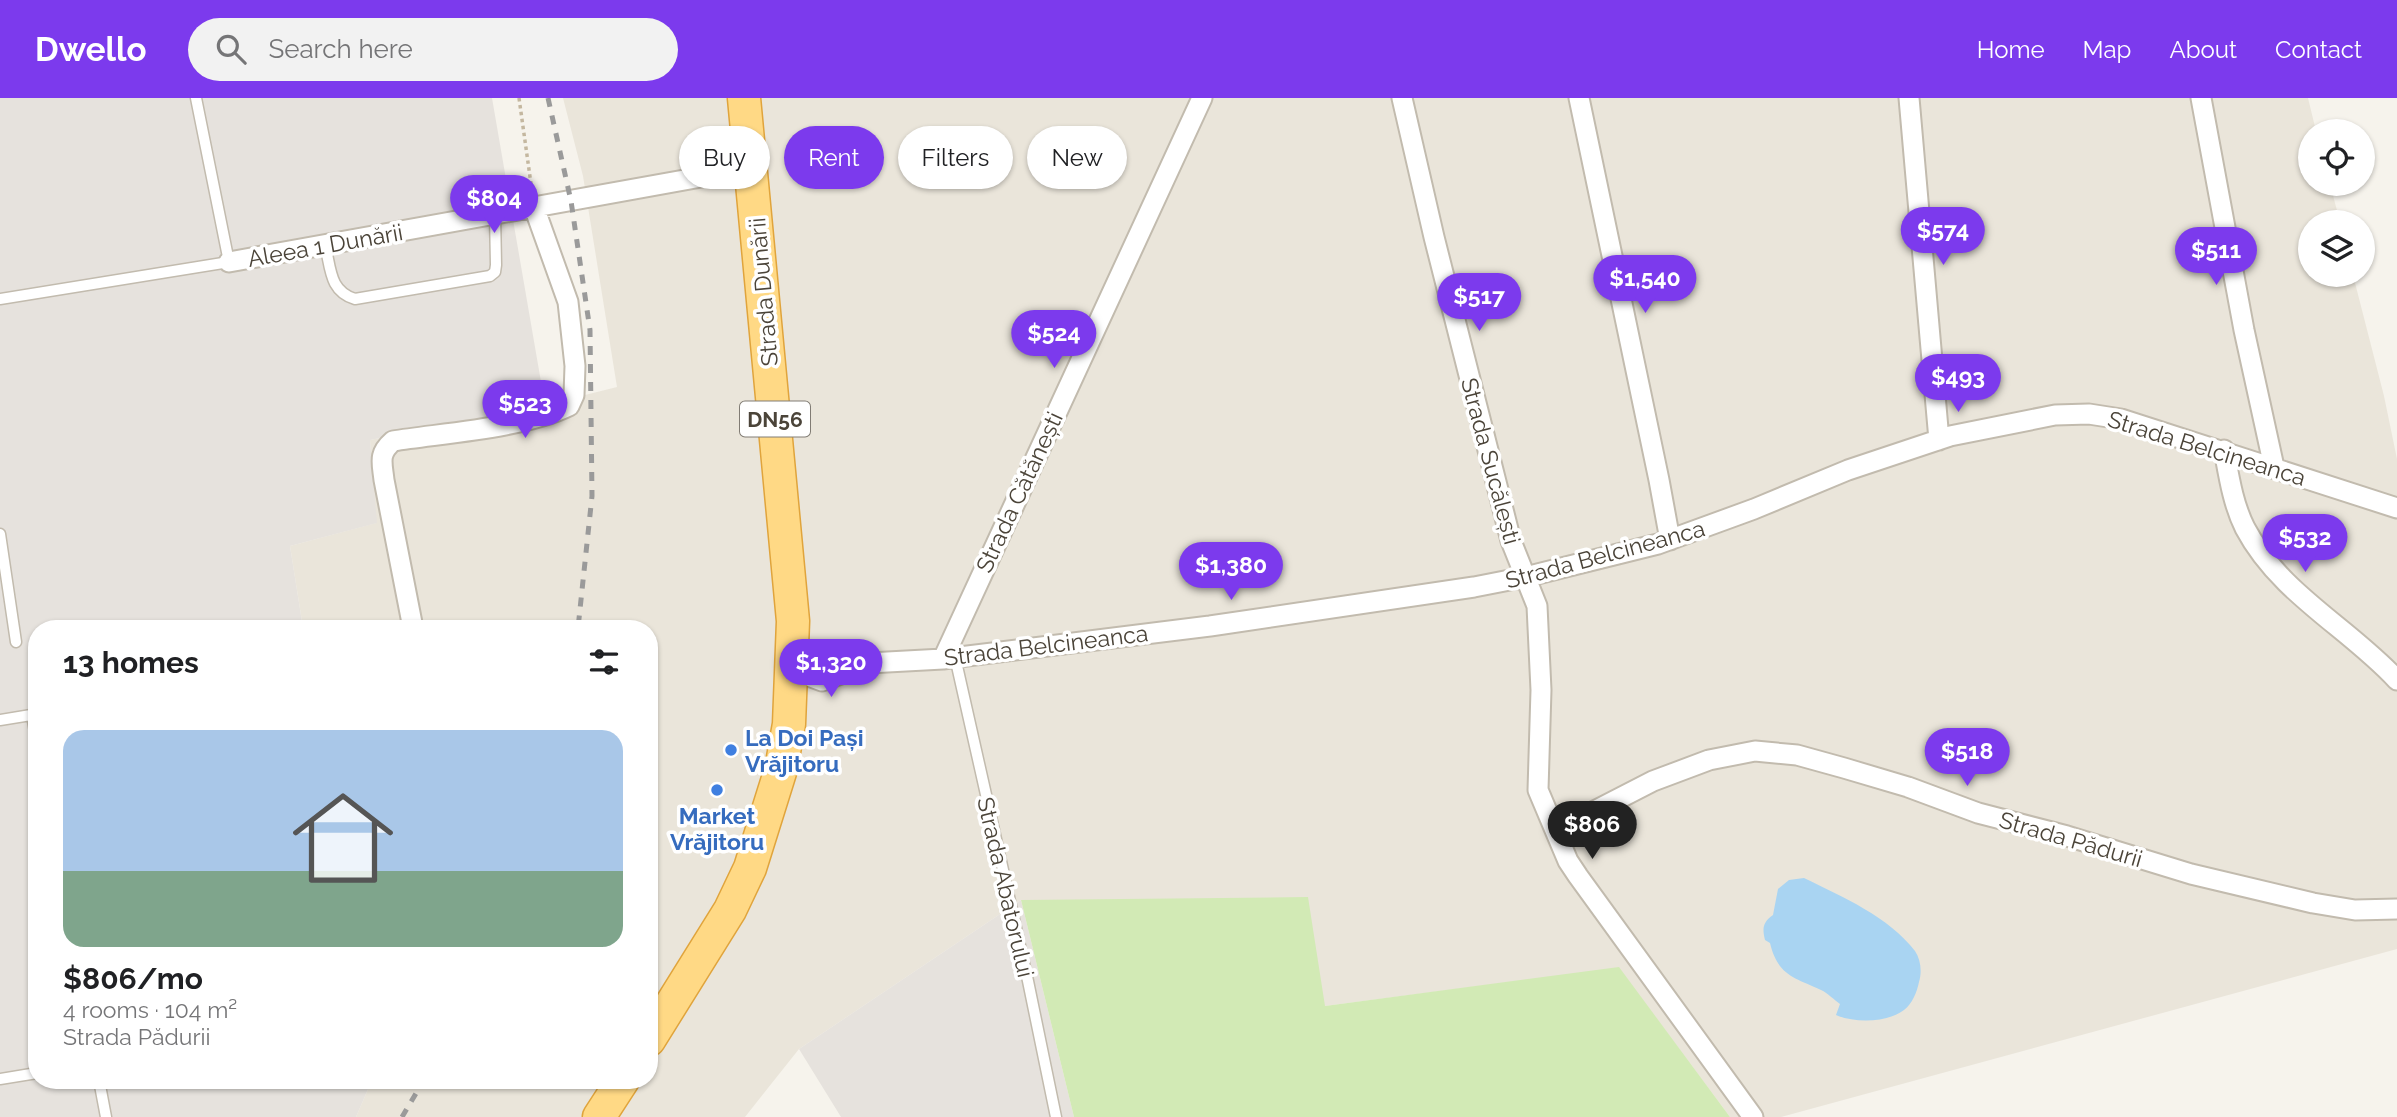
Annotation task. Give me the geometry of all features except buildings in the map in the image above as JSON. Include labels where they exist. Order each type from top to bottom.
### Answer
[{"type":"highway","name":"Strada Dunării","points":[[744,98],[747,126]]},
{"type":"highway","name":"Strada Dunării","points":[[658,1026],[730,910],[750,868],[781,769],[789,724],[793,670],[792,608],[753,189]]},
{"type":"highway","points":[[599,1117],[617,1089]]},
{"type":"street","name":"Strada Cătănești","points":[[949,658],[1202,98]]},
{"type":"street","name":"Strada Sucălești","points":[[1402,98],[1434,237],[1511,541],[1537,606],[1541,690],[1538,790],[1568,861],[1754,1117]]},
{"type":"street","points":[[1579,98],[1670,540]]},
{"type":"street","points":[[1909,98],[1938,440]]},
{"type":"street","points":[[2202,98],[2244,330],[2274,467]]},
{"type":"street","name":"Aleea 1 Dunării","points":[[229,262],[679,181]]},
{"type":"street","points":[[411,620],[384,480],[384,449],[393,441],[506,424],[556,413],[569,406],[574,396],[575,366],[568,302],[534,207]]},
{"type":"street","name":"Strada Belcineanca","points":[[793,670],[821,658],[869,663],[949,658],[1210,626],[1525,577],[1670,540],[1848,470],[1938,440],[2055,415],[2089,414],[2121,419],[2224,450],[2397,508]]},
{"type":"street","points":[[2224,450],[2232,492],[2245,528],[2273,567],[2297,594],[2397,680]]},
{"type":"street","name":"Strada Pădurii","points":[[1555,828],[1581,818],[1653,781],[1709,760],[1755,751],[1797,755],[1844,768],[1908,787],[1978,813],[2067,836],[2191,874],[2323,905],[2355,910],[2397,908]]},
{"type":"lane","points":[[0,299],[229,262],[196,98]]},
{"type":"lane","points":[[325,245],[336,288],[355,299],[490,276],[495,272],[495,214]]},
{"type":"lane","points":[[0,534],[16,642]]},
{"type":"lane","name":"Strada Abatorului","points":[[949,658],[1028,981],[1056,1117]]},
{"type":"lane","points":[[0,720],[28,715]]},
{"type":"lane","points":[[0,1079],[28,1074]]},
{"type":"lane","points":[[101,1089],[106,1117]]},
{"type":"path","points":[[519,98],[534,207]]},
{"type":"shaded area","points":[[0,98],[492,98],[545,405],[370,440],[377,523],[290,546],[302,620],[28,620],[28,1089],[368,1089],[356,1117],[0,1117]]},
{"type":"shaded area","points":[[563,98],[2308,98],[2313,119],[2298,119],[2298,196],[2333,196],[2337,210],[2298,210],[2298,287],[2356,287],[2397,459],[2397,949],[1781,1117],[1730,1117],[1619,968],[1325,1006],[1021,900],[799,1049],[745,1117],[356,1117],[368,1089],[658,1089],[658,620],[302,620],[290,546],[376,523],[370,440],[545,405],[617,387],[583,176]]},
{"type":"shaded area","points":[[1021,900],[1074,1117],[841,1117],[799,1049]]},
{"type":"green space","points":[[1308,897],[1325,1006],[1619,967],[1730,1117],[1074,1117],[1021,900]]},
{"type":"water","points":[[1804,878],[1879,918],[1915,951],[1920,962],[1920,978],[1914,997],[1904,1010],[1880,1019],[1843,1018],[1836,1015],[1840,1004],[1824,991],[1795,978],[1783,969],[1773,954],[1770,943],[1765,940],[1764,926],[1773,915],[1778,889],[1789,880]]},
{"type":"railway","points":[[548,98],[571,201],[590,330],[592,496],[579,620]]},
{"type":"railway","points":[[402,1117],[419,1089]]},
{"type":"place","name":"La Doi Pași Vrăjitoru","points":[[731,750]]},
{"type":"place","name":"Market Vrăjitoru","points":[[717,790]]}]
